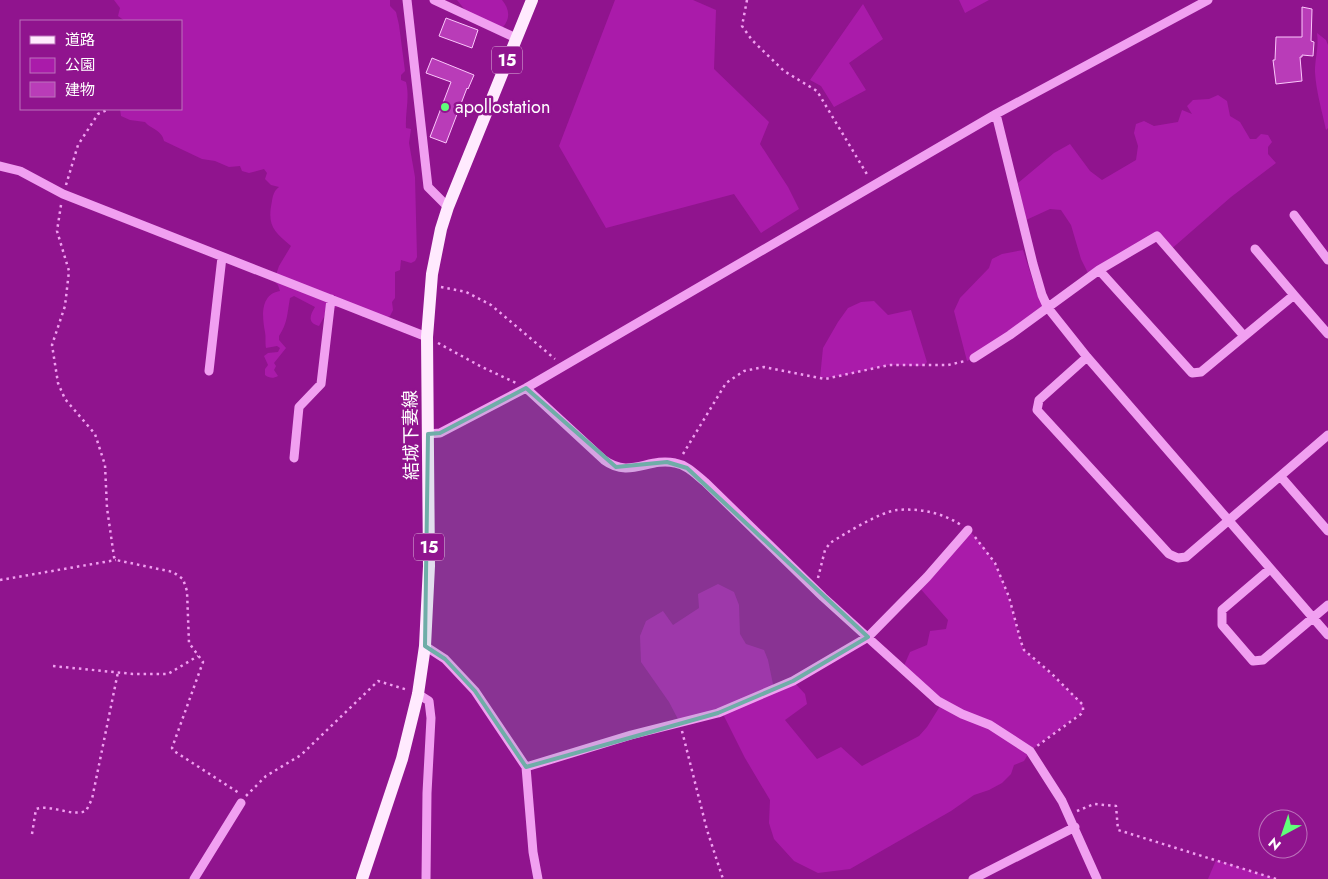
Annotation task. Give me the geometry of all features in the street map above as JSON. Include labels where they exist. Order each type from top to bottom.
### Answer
[{"type":"main road","name":"結城下妻線","points":[[362,879],[402,759],[418,694],[425,646],[429,566],[427,337],[431,284],[438,243],[448,207],[532,0]]},
{"type":"street","points":[[407,0],[428,187],[448,207]]},
{"type":"street","points":[[434,0],[516,38]]},
{"type":"street","points":[[428,434],[440,433],[526,388],[996,114],[1208,0]]},
{"type":"street","points":[[996,114],[1033,264],[1042,296],[1048,308],[1087,357],[1328,635]]},
{"type":"street","points":[[0,166],[20,171],[63,194],[154,228],[222,257],[427,337]]},
{"type":"street","points":[[1294,215],[1328,260]]},
{"type":"street","points":[[974,358],[998,344],[1099,270],[1156,236],[1244,336]]},
{"type":"street","points":[[1255,249],[1328,334]]},
{"type":"street","points":[[209,371],[222,257]]},
{"type":"street","points":[[1099,270],[1192,373],[1201,372],[1294,295]]},
{"type":"street","points":[[294,458],[299,407],[321,384],[331,299]]},
{"type":"street","points":[[1087,357],[1039,400],[1037,410],[1169,554],[1178,558],[1186,556],[1229,521],[1328,435]]},
{"type":"street","points":[[526,388],[604,460],[616,467],[624,469],[667,462],[687,468],[705,482],[816,589],[938,701],[962,714],[990,725],[1030,751],[1069,814],[1097,879]]},
{"type":"street","points":[[1281,477],[1328,531]]},
{"type":"street","points":[[526,767],[630,734],[718,713],[794,681],[868,637],[927,577],[968,530]]},
{"type":"street","points":[[1270,569],[1222,610],[1222,626],[1253,661],[1263,660],[1328,605]]},
{"type":"street","points":[[425,646],[445,658],[475,691],[526,767],[533,852],[538,879]]},
{"type":"street","points":[[418,694],[429,701],[431,718],[427,794],[426,879]]},
{"type":"street","points":[[194,879],[241,803]]},
{"type":"street","points":[[974,879],[1075,827]]},
{"type":"path","points":[[747,0],[742,26],[752,40],[784,71],[817,91],[873,184]]},
{"type":"path","points":[[107,110],[98,114],[78,145],[63,194],[57,231],[69,271],[65,306],[52,345],[58,382],[64,399],[95,434],[105,465],[106,508],[112,553],[116,560]]},
{"type":"path","points":[[431,284],[466,292],[491,305],[564,366]]},
{"type":"path","points":[[427,337],[480,366],[526,388]]},
{"type":"path","points":[[675,463],[694,437],[726,383],[744,371],[764,367],[825,379],[889,365],[948,366],[974,358]]},
{"type":"path","points":[[816,589],[820,564],[825,550],[830,543],[886,513],[898,510],[929,512],[942,515],[968,530],[977,538],[995,563],[1009,597],[1020,642],[1024,650],[1051,673],[1083,705],[1081,714],[1030,751]]},
{"type":"path","points":[[0,580],[116,560],[173,572],[183,579],[187,592],[189,643],[202,662],[172,748],[245,797],[266,776],[301,756],[378,681],[418,694]]},
{"type":"path","points":[[53,666],[168,674],[198,656]]},
{"type":"path","points":[[32,834],[36,808],[45,806],[79,814],[86,811],[92,799],[118,672]]},
{"type":"path","points":[[680,723],[707,830],[723,879]]},
{"type":"path","points":[[1069,814],[1094,804],[1116,806],[1118,830],[1276,879]]},
{"type":"highlighted area","points":[[526,388],[616,467],[667,462],[687,468],[868,637],[793,681],[718,713],[526,767],[475,691],[445,659],[425,646],[428,434],[440,433]]},
{"type":"green space","points":[[114,0],[390,0],[390,6],[396,12],[399,25],[405,71],[401,75],[401,80],[406,82],[407,88],[406,128],[411,129],[409,143],[415,177],[417,257],[411,263],[401,260],[400,270],[395,272],[395,298],[392,302],[393,310],[390,316],[386,318],[363,317],[344,306],[326,309],[319,326],[311,321],[315,307],[294,296],[290,298],[286,322],[279,336],[279,340],[286,348],[274,363],[276,366],[274,370],[278,376],[271,378],[265,375],[265,369],[268,365],[264,356],[268,353],[278,352],[280,348],[277,346],[266,348],[263,320],[264,307],[266,301],[273,293],[280,291],[274,281],[279,266],[291,246],[280,236],[271,222],[273,197],[279,187],[271,185],[265,179],[267,173],[264,169],[249,173],[242,171],[240,166],[229,167],[215,161],[202,159],[164,141],[159,132],[145,122],[130,120],[121,116],[120,110],[182,110],[182,20],[124,20],[118,16],[120,8]]},
{"type":"green space","points":[[457,0],[502,0],[508,10],[506,24],[503,27],[499,27],[465,10]]},
{"type":"green space","points":[[615,0],[693,0],[716,10],[714,69],[769,122],[760,144],[788,187],[799,209],[761,233],[734,194],[606,228],[559,146]]},
{"type":"green space","points":[[959,0],[989,0],[965,13]]},
{"type":"green space","points":[[863,4],[883,39],[849,63],[866,90],[834,107],[821,86],[810,80]]},
{"type":"green space","points":[[1317,33],[1326,40],[1328,45],[1328,128],[1326,130],[1316,79]]},
{"type":"green space","points":[[1218,95],[1227,101],[1230,116],[1240,122],[1250,139],[1256,139],[1261,134],[1268,135],[1272,142],[1268,147],[1268,154],[1276,163],[1231,197],[1169,251],[1156,237],[1090,277],[1081,259],[1071,225],[1061,210],[1050,209],[1026,220],[1018,183],[1054,153],[1070,144],[1090,171],[1102,180],[1136,160],[1138,146],[1134,133],[1136,124],[1144,121],[1154,126],[1178,122],[1182,110],[1192,114],[1187,106],[1193,100],[1209,99]]},
{"type":"green space","points":[[1023,250],[1037,294],[1044,307],[974,358],[967,361],[954,311],[960,298],[989,268],[992,259],[1002,254]]},
{"type":"green space","points":[[874,301],[888,315],[911,310],[927,362],[924,366],[889,365],[840,376],[820,378],[823,348],[838,322],[848,308],[861,302]]},
{"type":"green space","points":[[968,530],[984,547],[996,566],[1009,599],[1024,650],[1079,700],[1083,705],[1083,711],[1030,751],[1024,761],[1014,765],[1011,774],[1002,783],[974,795],[951,811],[850,869],[818,873],[794,861],[774,839],[769,823],[770,800],[745,758],[722,712],[680,723],[669,702],[641,662],[640,636],[646,621],[663,611],[673,625],[699,608],[698,594],[718,584],[734,592],[739,605],[740,634],[746,644],[764,650],[774,689],[793,681],[805,694],[807,704],[785,720],[817,759],[841,747],[862,766],[919,736],[942,703],[903,668],[910,652],[927,645],[930,631],[946,629],[948,620],[918,586]]},
{"type":"green space","points":[[1216,860],[1276,879],[1208,879]]},
{"type":"building","points":[[1302,7],[1312,9],[1311,41],[1314,42],[1313,56],[1302,55],[1300,57],[1302,81],[1276,84],[1273,60],[1275,60],[1276,37],[1302,37]]},
{"type":"building","points":[[446,18],[478,30],[472,48],[439,36]]},
{"type":"building","points":[[432,58],[474,75],[467,88],[446,143],[430,137],[451,82],[426,73]]},
{"type":"place","name":"apollostation","points":[[445,107]]}]
